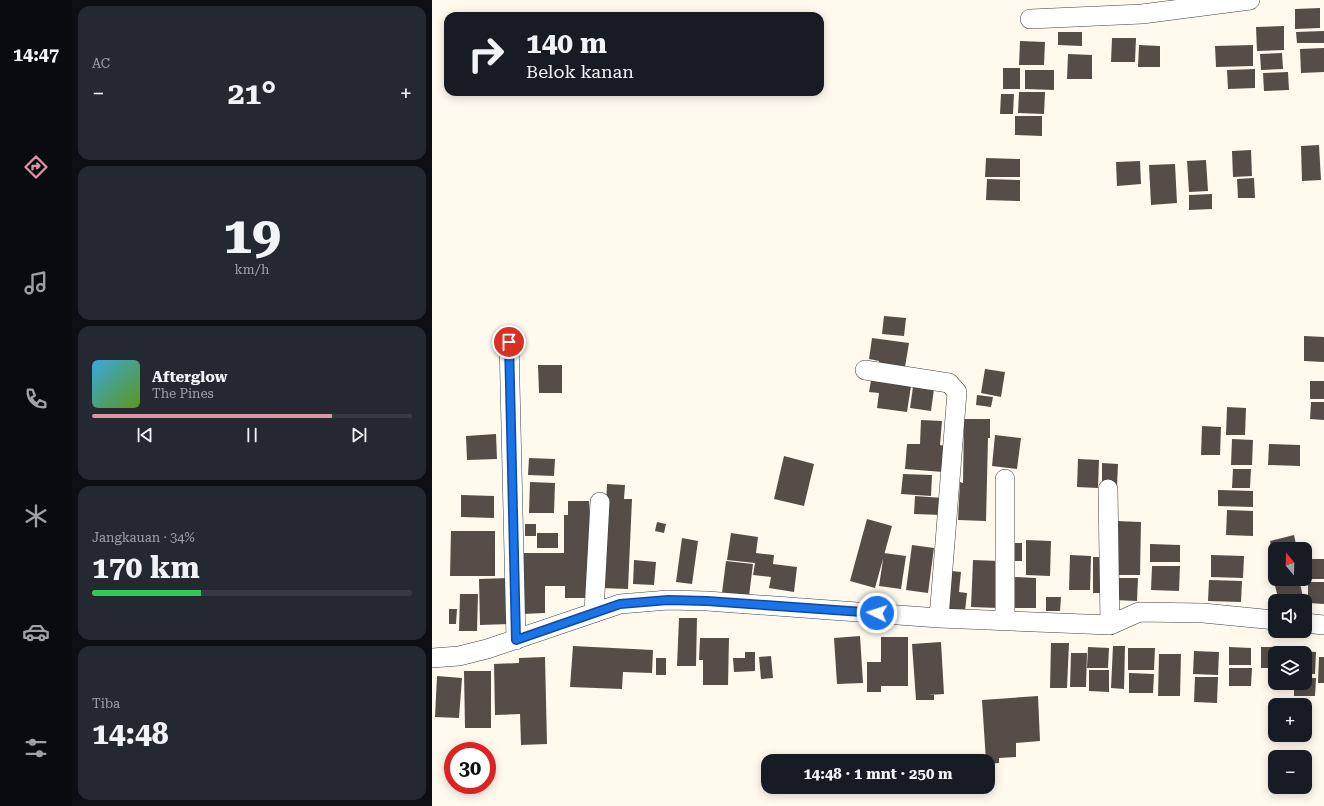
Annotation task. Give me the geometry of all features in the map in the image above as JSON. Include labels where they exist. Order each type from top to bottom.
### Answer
[{"type":"street","points":[[1030,19],[1142,14],[1250,0]]},
{"type":"street","points":[[509,342],[516,640]]},
{"type":"street","points":[[865,370],[948,383],[957,392],[939,618]]},
{"type":"street","points":[[1005,479],[1005,619]]},
{"type":"street","points":[[1108,489],[1110,625]]},
{"type":"street","points":[[594,612],[600,502]]},
{"type":"street","points":[[432,658],[458,656],[516,640],[620,604],[676,600],[939,618],[1005,619],[1110,625],[1139,612],[1203,613],[1268,619]]},
{"type":"street","points":[[1312,623],[1324,624]]},
{"type":"building","points":[[1320,8],[1320,28],[1295,29],[1295,9]]},
{"type":"building","points":[[1284,26],[1284,50],[1257,51],[1256,27]]},
{"type":"building","points":[[1324,31],[1324,43],[1297,43],[1296,32]]},
{"type":"building","points":[[1058,32],[1082,32],[1082,46],[1058,45]]},
{"type":"building","points":[[1112,38],[1136,38],[1135,62],[1111,62]]},
{"type":"building","points":[[1020,41],[1045,42],[1044,65],[1019,65]]},
{"type":"building","points":[[1139,45],[1160,46],[1160,67],[1138,67]]},
{"type":"building","points":[[1253,45],[1253,66],[1216,67],[1215,46]]},
{"type":"building","points":[[1324,48],[1324,72],[1301,73],[1300,49]]},
{"type":"building","points":[[1282,53],[1283,69],[1261,70],[1260,54]]},
{"type":"building","points":[[1068,54],[1092,55],[1092,79],[1067,79]]},
{"type":"building","points":[[1003,68],[1020,68],[1020,89],[1003,89]]},
{"type":"building","points":[[1255,69],[1255,88],[1228,89],[1227,70]]},
{"type":"building","points":[[1025,70],[1054,70],[1054,90],[1025,89]]},
{"type":"building","points":[[1288,72],[1289,90],[1264,91],[1263,73]]},
{"type":"building","points":[[1019,92],[1045,92],[1044,114],[1018,113]]},
{"type":"building","points":[[1001,94],[1014,94],[1013,114],[1000,114]]},
{"type":"building","points":[[1015,116],[1042,116],[1042,136],[1015,135]]},
{"type":"building","points":[[1319,145],[1321,180],[1302,181],[1301,146]]},
{"type":"building","points":[[1251,150],[1252,176],[1233,177],[1232,151]]},
{"type":"building","points":[[986,158],[1020,159],[1020,177],[985,177]]},
{"type":"building","points":[[1206,160],[1208,191],[1189,192],[1187,161]]},
{"type":"building","points":[[1140,161],[1141,184],[1117,186],[1116,162]]},
{"type":"building","points":[[1175,164],[1177,203],[1151,205],[1149,165]]},
{"type":"building","points":[[1254,178],[1255,198],[1238,198],[1237,179]]},
{"type":"building","points":[[987,179],[1020,180],[1020,201],[986,200]]},
{"type":"building","points":[[1212,194],[1212,209],[1189,210],[1189,195]]},
{"type":"building","points":[[884,316],[906,318],[904,336],[882,334]]},
{"type":"building","points":[[1304,336],[1324,337],[1324,362],[1304,361]]},
{"type":"building","points":[[872,338],[909,343],[905,367],[879,363],[879,361],[869,359]]},
{"type":"building","points":[[538,365],[562,365],[562,393],[539,393]]},
{"type":"building","points":[[985,369],[1005,372],[1001,397],[981,393]]},
{"type":"building","points":[[871,380],[911,386],[907,412],[877,408],[879,393],[869,392]]},
{"type":"building","points":[[1310,381],[1324,381],[1324,399],[1310,399]]},
{"type":"building","points":[[913,387],[934,389],[931,411],[910,408]]},
{"type":"building","points":[[977,395],[993,397],[991,407],[976,405]]},
{"type":"building","points":[[1311,402],[1324,402],[1324,420],[1310,419]]},
{"type":"building","points":[[1227,407],[1246,408],[1245,435],[1226,435]]},
{"type":"building","points":[[964,419],[990,419],[990,438],[988,438],[986,521],[958,520],[960,482],[963,483]]},
{"type":"building","points":[[921,420],[942,421],[940,445],[945,446],[943,472],[905,469],[907,444],[920,444]]},
{"type":"building","points":[[1202,426],[1221,427],[1220,455],[1201,455]]},
{"type":"building","points":[[496,434],[497,459],[467,460],[466,436]]},
{"type":"building","points":[[995,435],[1021,438],[1017,469],[992,466]]},
{"type":"building","points":[[1232,439],[1253,440],[1252,465],[1231,465]]},
{"type":"building","points":[[1269,444],[1300,445],[1300,466],[1268,465]]},
{"type":"building","points":[[784,456],[814,464],[804,506],[774,499]]},
{"type":"building","points":[[529,458],[555,459],[554,476],[528,475]]},
{"type":"building","points":[[1078,459],[1099,460],[1098,488],[1077,487]]},
{"type":"building","points":[[1102,463],[1118,464],[1117,487],[1102,487]]},
{"type":"building","points":[[1233,469],[1251,469],[1250,488],[1232,488]]},
{"type":"building","points":[[903,474],[932,475],[931,496],[901,494]]},
{"type":"building","points":[[530,482],[555,483],[554,513],[529,513]]},
{"type":"building","points":[[607,484],[625,485],[624,499],[632,499],[628,589],[602,588]]},
{"type":"building","points":[[1218,490],[1253,491],[1253,507],[1218,506]]},
{"type":"building","points":[[461,495],[494,496],[494,518],[461,517]]},
{"type":"building","points":[[915,496],[943,498],[942,515],[914,514]]},
{"type":"building","points":[[568,501],[589,501],[590,515],[593,515],[593,598],[565,598],[565,586],[545,586],[545,613],[522,614],[522,553],[564,553],[564,515],[568,515]]},
{"type":"building","points":[[1227,510],[1253,511],[1253,536],[1226,535]]},
{"type":"building","points":[[867,519],[892,526],[875,588],[850,581]]},
{"type":"building","points":[[1116,521],[1141,522],[1140,575],[1114,575]]},
{"type":"building","points":[[657,522],[666,524],[664,533],[655,531]]},
{"type":"building","points":[[525,524],[536,524],[536,536],[525,536]]},
{"type":"building","points":[[451,531],[495,531],[495,576],[450,576]]},
{"type":"building","points":[[537,533],[558,533],[558,548],[537,548]]},
{"type":"building","points":[[731,533],[758,537],[756,553],[774,555],[773,564],[797,567],[794,592],[769,588],[771,577],[753,575],[755,563],[727,560]]},
{"type":"building","points":[[1294,535],[1296,542],[1270,542]]},
{"type":"building","points":[[682,538],[698,541],[692,584],[676,582]]},
{"type":"building","points":[[1026,540],[1051,541],[1050,576],[1026,575]]},
{"type":"building","points":[[1015,543],[1022,543],[1022,561],[1015,561]]},
{"type":"building","points":[[1150,544],[1180,545],[1180,562],[1150,562]]},
{"type":"building","points":[[912,545],[934,548],[928,593],[906,590]]},
{"type":"building","points":[[884,553],[906,556],[901,589],[879,586]]},
{"type":"building","points":[[1070,555],[1091,556],[1090,590],[1069,590]]},
{"type":"building","points":[[1211,555],[1244,556],[1243,578],[1211,577]]},
{"type":"building","points":[[1093,557],[1106,557],[1105,593],[1093,593]]},
{"type":"building","points":[[1312,559],[1324,559],[1324,579],[1312,579]]},
{"type":"building","points":[[634,560],[656,562],[654,585],[633,584]]},
{"type":"building","points":[[973,560],[1000,561],[998,608],[971,607]]},
{"type":"building","points":[[726,561],[753,564],[749,596],[722,593]]},
{"type":"building","points":[[1152,566],[1180,566],[1179,591],[1151,590]]},
{"type":"building","points":[[951,571],[961,572],[959,592],[967,593],[965,611],[946,613]]},
{"type":"building","points":[[1014,577],[1036,578],[1036,608],[1014,608]]},
{"type":"building","points":[[510,578],[512,624],[480,625],[479,579]]},
{"type":"building","points":[[1115,578],[1138,578],[1137,601],[1114,600]]},
{"type":"building","points":[[1209,580],[1242,581],[1241,602],[1208,601]]},
{"type":"building","points":[[1312,582],[1324,582],[1324,604],[1312,603],[1312,594],[1308,594],[1308,586],[1312,586]]},
{"type":"building","points":[[1275,586],[1301,586],[1302,594],[1277,594]]},
{"type":"building","points":[[460,594],[478,594],[477,631],[459,631]]},
{"type":"building","points":[[1046,597],[1061,597],[1060,611],[1046,611]]},
{"type":"building","points":[[449,609],[457,609],[456,624],[449,624]]},
{"type":"building","points":[[679,618],[697,618],[696,666],[677,666]]},
{"type":"building","points":[[860,636],[863,683],[837,684],[834,638]]},
{"type":"building","points":[[881,637],[908,637],[908,686],[881,686],[881,692],[867,692],[867,662],[881,662]]},
{"type":"building","points":[[700,638],[729,638],[728,685],[703,685],[703,660],[699,660]]},
{"type":"building","points":[[941,642],[944,694],[928,695],[934,695],[934,700],[916,700],[912,644]]},
{"type":"building","points":[[1051,643],[1069,643],[1067,688],[1050,688]]},
{"type":"building","points":[[573,646],[653,650],[652,673],[623,672],[622,689],[570,687]]},
{"type":"building","points":[[1113,646],[1125,646],[1124,689],[1111,688]]},
{"type":"building","points":[[1088,647],[1109,648],[1108,668],[1087,668]]},
{"type":"building","points":[[1229,647],[1251,648],[1251,665],[1229,665]]},
{"type":"building","points":[[1261,647],[1268,647],[1268,668],[1261,668]]},
{"type":"building","points":[[1128,648],[1155,648],[1154,670],[1128,670]]},
{"type":"building","points":[[1194,651],[1219,652],[1218,675],[1193,674]]},
{"type":"building","points":[[745,652],[755,652],[755,671],[734,672],[733,658],[745,658]]},
{"type":"building","points":[[1312,652],[1316,652],[1315,674],[1312,674]]},
{"type":"building","points":[[1071,653],[1087,653],[1086,687],[1070,687]]},
{"type":"building","points":[[1159,654],[1181,654],[1180,696],[1158,696]]},
{"type":"building","points":[[771,656],[773,678],[761,679],[759,657]]},
{"type":"building","points":[[545,657],[547,744],[521,745],[520,714],[495,715],[494,664],[519,663],[519,658]]},
{"type":"building","points":[[1319,657],[1324,657],[1324,683],[1318,683]]},
{"type":"building","points":[[656,658],[666,658],[666,675],[656,675]]},
{"type":"building","points":[[1229,668],[1252,668],[1251,686],[1229,686]]},
{"type":"building","points":[[1089,670],[1109,670],[1109,692],[1089,691]]},
{"type":"building","points":[[464,671],[491,671],[491,728],[465,728]]},
{"type":"building","points":[[1129,673],[1154,674],[1153,693],[1129,693]]},
{"type":"building","points":[[437,676],[462,678],[459,718],[435,717]]},
{"type":"building","points":[[1195,677],[1218,677],[1217,703],[1194,702]]},
{"type":"building","points":[[1312,678],[1316,678],[1315,696],[1294,696],[1294,690],[1312,690]]},
{"type":"building","points":[[1038,696],[1040,741],[1016,743],[1016,757],[999,758],[999,763],[995,763],[995,754],[986,754],[982,700]]},
{"type":"route","points":[[509,342],[516,640],[620,604],[668,600],[707,601],[877,613]]}]
